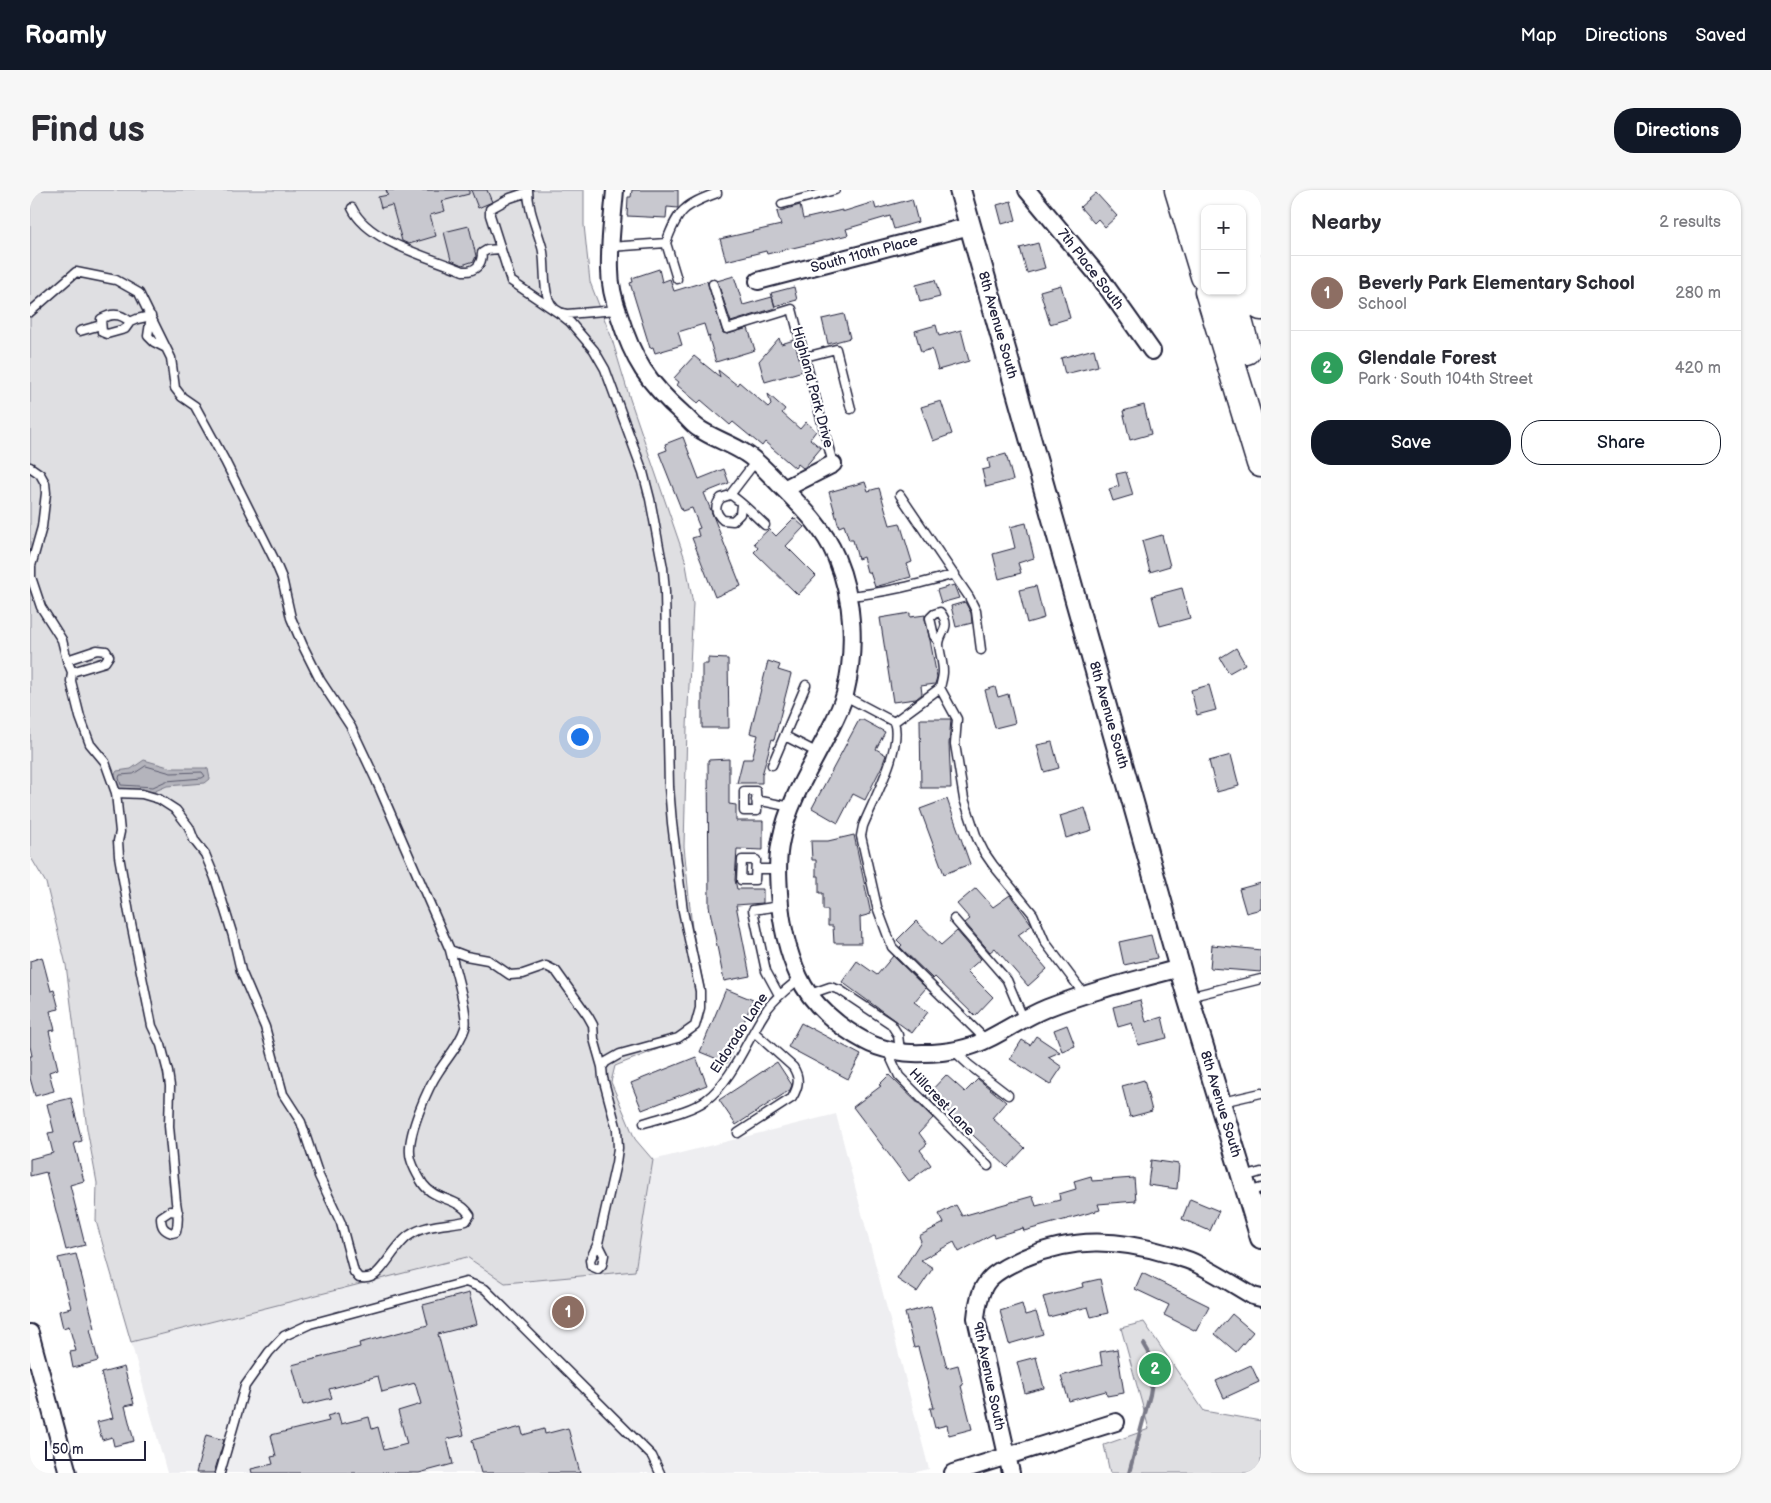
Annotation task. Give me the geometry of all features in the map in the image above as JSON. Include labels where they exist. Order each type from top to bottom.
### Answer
[{"type":"highway","points":[[1179,190],[1201,263]]},
{"type":"highway","points":[[1204,190],[1208,205]]},
{"type":"highway","points":[[1230,190],[1234,205]]},
{"type":"highway","points":[[1253,190],[1261,240]]},
{"type":"highway","points":[[1246,250],[1261,306]]},
{"type":"highway","points":[[1211,295],[1261,463]]},
{"type":"highway","points":[[1231,295],[1261,407]]},
{"type":"street","points":[[615,190],[610,247],[610,273],[617,310],[628,345],[644,372],[663,397],[697,428],[744,452],[756,461],[816,522],[832,548],[842,572],[848,596],[852,652],[844,696],[791,807],[780,841],[778,869],[780,906],[786,942],[800,979],[810,994],[821,1008],[866,1043],[893,1050],[921,1054],[969,1046],[986,1040],[1023,1018],[1084,994],[1180,968]]},
{"type":"street","name":"8th Avenue South","points":[[960,190],[1188,997],[1221,1102],[1253,1182],[1261,1238]]},
{"type":"street","name":"7th Place South","points":[[1027,190],[1100,279],[1152,350]]},
{"type":"street","name":"South 110th Place","points":[[758,281],[970,226]]},
{"type":"street","name":"Highland Park Drive","points":[[784,489],[833,464]]},
{"type":"street","name":"9th Avenue South","points":[[1011,1473],[976,1318],[978,1300],[986,1281],[1001,1268],[1030,1256],[1063,1246],[1090,1242],[1114,1242],[1149,1248],[1195,1263],[1253,1296],[1261,1298]]},
{"type":"street","points":[[30,1334],[68,1473]]},
{"type":"street","points":[[953,1473],[1116,1422]]},
{"type":"lane","points":[[677,279],[666,243],[674,222],[682,210],[698,200],[717,193],[716,190]]},
{"type":"lane","points":[[782,204],[835,190]]},
{"type":"lane","points":[[602,1067],[606,1062],[620,1054],[678,1038],[695,1026],[700,1008],[700,991],[684,911],[672,823],[667,718],[665,592],[659,542],[652,507],[636,453],[605,369],[594,350],[560,314],[555,310],[546,291],[543,249],[531,213],[528,191],[490,209],[490,216],[511,282],[560,314],[617,310]]},
{"type":"lane","points":[[352,208],[356,216],[374,233],[398,246],[463,271],[472,270],[480,264],[482,253],[487,250],[500,249]]},
{"type":"lane","points":[[610,247],[666,243]]},
{"type":"lane","points":[[30,312],[76,272],[123,283],[139,292],[171,358],[175,388],[182,397],[194,406],[261,532],[282,578],[292,618],[303,646],[320,680],[330,692],[355,736],[402,838],[450,950],[464,1008],[465,1026],[459,1042],[425,1095],[410,1138],[410,1154],[424,1185],[432,1192],[457,1202],[466,1208],[470,1215],[466,1221],[410,1234],[377,1274],[370,1278],[359,1278],[354,1272],[340,1223],[320,1176],[301,1122],[283,1094],[265,1027],[241,971],[233,936],[215,878],[204,854],[194,840],[189,827],[176,810],[159,798],[142,794],[116,793]]},
{"type":"lane","name":"Highland Park Drive","points":[[713,284],[727,329],[792,309],[833,464]]},
{"type":"lane","points":[[130,322],[126,317],[112,314],[101,319],[102,332],[107,334],[125,329],[130,322],[151,316]]},
{"type":"lane","points":[[80,331],[101,325]]},
{"type":"lane","points":[[805,357],[836,349],[851,409]]},
{"type":"lane","points":[[742,505],[737,519],[722,520],[716,512],[717,502],[721,498],[730,495],[756,461]]},
{"type":"lane","points":[[30,467],[40,474],[45,483],[46,494],[42,527],[31,566],[31,578],[41,607],[62,640],[72,672],[71,681],[80,717],[90,744],[105,762],[116,793],[120,832],[118,841],[119,856],[152,1026],[161,1045],[168,1072],[170,1086],[169,1126],[178,1212]]},
{"type":"lane","points":[[730,495],[739,500],[742,505],[765,525]]},
{"type":"lane","points":[[900,495],[955,574],[976,611],[981,650]]},
{"type":"lane","points":[[848,596],[905,588],[955,574]]},
{"type":"lane","points":[[939,642],[943,673],[940,688],[957,719],[956,754],[964,799],[977,838],[993,865],[1033,914],[1045,942],[1084,994]]},
{"type":"lane","points":[[67,660],[97,650],[106,651],[109,656],[105,662],[72,672]]},
{"type":"lane","points":[[772,765],[806,684]]},
{"type":"lane","points":[[894,722],[940,688]]},
{"type":"lane","points":[[844,696],[894,722],[896,729],[893,756],[863,826],[861,836],[877,907],[892,947],[986,1040]]},
{"type":"lane","points":[[785,736],[818,753]]},
{"type":"lane","points":[[756,800],[791,807]]},
{"type":"lane","points":[[756,869],[778,869]]},
{"type":"lane","points":[[780,906],[753,910],[766,971],[780,995]]},
{"type":"lane","points":[[954,919],[1007,980],[1023,1018]]},
{"type":"lane","points":[[450,950],[466,956],[488,960],[510,975],[523,974],[546,966],[556,971],[593,1025],[594,1039],[617,1130],[618,1148],[598,1243]]},
{"type":"lane","name":"Eldorado Lane","points":[[644,1123],[705,1100],[719,1086],[769,1007],[780,995],[800,979]]},
{"type":"lane","points":[[1188,997],[1261,979]]},
{"type":"lane","name":"Hillcrest Lane","points":[[810,994],[830,987],[840,990],[891,1024],[898,1034],[893,1050],[899,1076],[988,1166]]},
{"type":"lane","points":[[738,1134],[792,1098],[799,1082],[793,1066],[754,1032]]},
{"type":"lane","points":[[953,1050],[1008,1095]]},
{"type":"lane","points":[[1221,1102],[1261,1093]]},
{"type":"lane","points":[[220,1473],[245,1386],[269,1352],[284,1336],[310,1324],[466,1282],[485,1289],[652,1456],[660,1473]]},
{"type":"shaded area","points":[[30,190],[584,190],[584,225],[590,282],[611,336],[630,399],[685,559],[693,604],[684,846],[692,928],[704,986],[703,1019],[691,1036],[615,1066],[611,1082],[635,1139],[653,1160],[635,1271],[505,1283],[467,1257],[131,1342],[96,1221],[97,1183],[87,1129],[66,965],[46,883],[30,856]]},
{"type":"shaded area","points":[[836,1114],[929,1469],[912,1473],[167,1473],[131,1342],[467,1257],[505,1283],[635,1271],[653,1160]]},
{"type":"shaded area","points":[[1144,1322],[1204,1411],[1261,1421],[1261,1473],[1110,1473],[1104,1445],[1149,1429],[1121,1328]]},
{"type":"water","points":[[144,760],[172,768],[206,768],[208,769],[210,779],[205,783],[167,786],[153,792],[121,791],[118,789],[113,777],[117,771],[131,769]]},
{"type":"building","points":[[386,190],[469,190],[469,194],[442,201],[445,211],[430,215],[436,236],[409,244],[402,241],[392,205],[381,208],[378,197],[388,195]]},
{"type":"building","points":[[471,190],[487,190],[492,202],[478,208]]},
{"type":"building","points":[[632,190],[678,190],[678,208],[667,207],[666,218],[627,216],[628,197],[631,197]]},
{"type":"building","points":[[1096,193],[1117,216],[1105,227],[1098,219],[1094,223],[1080,207]]},
{"type":"building","points":[[912,199],[918,222],[894,229],[890,216],[846,229],[848,235],[767,254],[766,251],[726,261],[720,239],[781,225],[777,212],[800,205],[803,219],[842,210],[842,212],[874,202],[876,209]]},
{"type":"building","points":[[1011,201],[1016,220],[1002,224],[997,205]]},
{"type":"building","points":[[469,226],[476,256],[474,261],[462,265],[451,260],[444,232]]},
{"type":"building","points":[[1038,243],[1045,268],[1027,273],[1020,248]]},
{"type":"building","points":[[659,269],[662,282],[670,279],[674,291],[707,281],[723,333],[728,334],[748,328],[755,350],[716,362],[710,336],[708,337],[704,324],[678,332],[682,345],[655,353],[653,347],[650,348],[630,283],[633,282],[632,278]]},
{"type":"building","points":[[734,276],[743,305],[772,297],[775,308],[731,322],[717,281]]},
{"type":"building","points":[[935,280],[940,297],[920,302],[916,285]]},
{"type":"building","points":[[1061,285],[1070,318],[1050,324],[1040,291]]},
{"type":"building","points":[[794,287],[797,300],[775,306],[771,293]]},
{"type":"building","points":[[844,314],[850,338],[828,344],[822,319]]},
{"type":"building","points":[[936,325],[939,336],[961,330],[969,361],[938,370],[932,349],[921,352],[915,331]]},
{"type":"building","points":[[779,338],[781,344],[794,340],[803,371],[765,382],[759,361]]},
{"type":"building","points":[[1094,349],[1098,366],[1065,374],[1061,358]]},
{"type":"building","points":[[694,356],[720,377],[718,370],[737,385],[739,382],[768,407],[771,404],[768,394],[785,409],[782,413],[800,429],[806,422],[816,431],[810,439],[821,448],[805,467],[803,468],[798,464],[795,468],[765,442],[762,446],[733,422],[730,425],[701,400],[698,403],[677,385],[679,382],[674,378]]},
{"type":"building","points":[[941,401],[952,434],[933,441],[921,407]]},
{"type":"building","points":[[1144,405],[1151,434],[1130,440],[1123,411]]},
{"type":"building","points":[[683,437],[699,479],[724,469],[729,483],[704,493],[741,586],[715,597],[692,538],[699,536],[697,529],[700,528],[692,508],[682,511],[659,453],[667,450],[665,444]]},
{"type":"building","points":[[1006,454],[1013,480],[986,487],[982,470],[990,468],[988,459]]},
{"type":"building","points":[[1126,472],[1133,495],[1113,501],[1109,489],[1119,486],[1116,474]]},
{"type":"building","points":[[865,482],[868,491],[879,488],[890,525],[900,523],[912,562],[907,564],[911,577],[875,587],[870,572],[867,572],[863,557],[858,559],[853,540],[849,540],[844,525],[839,527],[829,492]]},
{"type":"building","points":[[794,518],[804,527],[786,546],[816,576],[798,595],[754,552],[758,548],[754,543],[769,529],[776,536]]},
{"type":"building","points":[[1026,523],[1034,558],[1018,563],[1021,573],[999,579],[993,554],[1015,548],[1010,527]]},
{"type":"building","points":[[1162,535],[1170,566],[1150,572],[1142,541]]},
{"type":"building","points":[[954,585],[959,598],[941,603],[937,590]]},
{"type":"building","points":[[1036,586],[1044,618],[1027,623],[1019,590]]},
{"type":"building","points":[[1182,588],[1190,618],[1160,626],[1152,596]]},
{"type":"building","points":[[965,602],[971,613],[972,623],[956,627],[951,606]]},
{"type":"building","points":[[910,613],[910,617],[925,615],[937,677],[935,684],[921,686],[922,694],[916,699],[893,702],[880,618]]},
{"type":"building","points":[[1236,648],[1245,664],[1229,673],[1220,658]]},
{"type":"building","points":[[708,658],[728,659],[729,728],[702,728],[702,664],[708,664]]},
{"type":"building","points":[[768,661],[780,665],[778,670],[791,674],[774,740],[772,739],[762,775],[762,783],[737,783],[743,759],[752,759],[758,735],[750,733]]},
{"type":"building","points":[[1209,685],[1216,710],[1197,715],[1191,690]]},
{"type":"building","points":[[995,687],[998,697],[1008,694],[1015,723],[995,728],[985,690]]},
{"type":"building","points":[[920,719],[951,719],[949,744],[951,788],[921,788]]},
{"type":"building","points":[[859,720],[863,720],[885,732],[876,749],[886,755],[865,800],[853,794],[838,823],[812,808]]},
{"type":"building","points":[[1052,742],[1059,768],[1044,772],[1037,745]]},
{"type":"building","points":[[1231,755],[1239,786],[1217,792],[1209,761]]},
{"type":"building","points":[[729,759],[729,804],[736,805],[736,821],[763,821],[763,850],[737,849],[735,880],[737,889],[763,889],[763,903],[736,905],[750,976],[724,981],[709,906],[708,760]]},
{"type":"building","points":[[947,799],[970,864],[944,874],[920,809]]},
{"type":"building","points":[[1085,808],[1092,830],[1066,838],[1060,816]]},
{"type":"building","points":[[854,835],[871,914],[860,917],[861,943],[834,943],[833,926],[828,926],[828,910],[823,910],[823,893],[819,893],[819,876],[816,876],[816,860],[812,860],[811,841],[828,841]]},
{"type":"building","points":[[1261,883],[1261,909],[1246,913],[1239,889]]},
{"type":"building","points":[[976,888],[993,907],[1010,895],[1032,925],[1018,935],[1047,969],[1028,986],[995,948],[990,952],[965,923],[970,919],[957,904]]},
{"type":"building","points":[[916,921],[941,945],[957,931],[981,959],[967,971],[993,997],[975,1016],[935,977],[933,979],[900,947],[902,945],[897,940]]},
{"type":"building","points":[[1151,935],[1157,958],[1124,965],[1119,942]]},
{"type":"building","points":[[1212,945],[1261,950],[1261,972],[1210,968]]},
{"type":"building","points":[[893,956],[926,988],[914,1002],[928,1012],[912,1033],[842,982],[857,961],[877,975]]},
{"type":"building","points":[[42,957],[51,991],[54,990],[59,1009],[50,1011],[55,1030],[49,1031],[58,1069],[49,1072],[54,1091],[35,1096],[30,1078],[30,1056],[32,1056],[30,1046],[30,961]]},
{"type":"building","points":[[726,989],[753,1000],[727,1063],[700,1052]]},
{"type":"building","points":[[1140,1000],[1146,1022],[1162,1017],[1167,1038],[1138,1045],[1132,1023],[1118,1027],[1113,1007]]},
{"type":"building","points":[[801,1023],[861,1055],[848,1079],[788,1047]]},
{"type":"building","points":[[1067,1025],[1075,1046],[1062,1051],[1054,1030]]},
{"type":"building","points":[[1036,1036],[1060,1052],[1048,1057],[1062,1067],[1050,1085],[1010,1059],[1022,1040],[1030,1045]]},
{"type":"building","points":[[696,1057],[707,1085],[642,1110],[631,1083]]},
{"type":"building","points":[[777,1062],[792,1085],[790,1090],[736,1125],[719,1100]]},
{"type":"building","points":[[889,1075],[933,1118],[919,1133],[927,1144],[920,1150],[931,1165],[909,1181],[853,1107],[881,1086],[879,1085]]},
{"type":"building","points":[[946,1075],[965,1092],[978,1079],[1006,1102],[992,1118],[1025,1148],[1007,1167],[944,1108],[941,1111],[926,1096]]},
{"type":"building","points":[[1144,1080],[1152,1111],[1130,1117],[1122,1086]]},
{"type":"building","points":[[71,1098],[82,1141],[74,1143],[84,1181],[70,1185],[85,1245],[66,1250],[46,1172],[30,1176],[30,1159],[53,1153],[48,1133],[54,1132],[47,1104]]},
{"type":"building","points":[[1151,1160],[1179,1164],[1177,1189],[1148,1185]]},
{"type":"building","points":[[1091,1176],[1092,1181],[1134,1178],[1136,1201],[1098,1204],[1100,1210],[1024,1231],[1023,1228],[994,1237],[993,1234],[959,1252],[954,1242],[921,1260],[933,1268],[917,1292],[897,1279],[921,1241],[919,1236],[944,1223],[939,1214],[956,1205],[962,1216],[1033,1196],[1036,1206],[1060,1200],[1059,1194],[1076,1189],[1074,1181]]},
{"type":"building","points":[[1190,1199],[1219,1211],[1210,1231],[1182,1219]]},
{"type":"building","points":[[76,1254],[95,1328],[90,1329],[98,1361],[73,1368],[70,1352],[76,1351],[69,1326],[63,1328],[59,1311],[71,1308],[58,1258]]},
{"type":"building","points":[[1142,1273],[1209,1306],[1196,1331],[1164,1315],[1169,1305],[1135,1289]]},
{"type":"building","points":[[1100,1279],[1108,1313],[1091,1317],[1088,1307],[1049,1317],[1043,1297],[1083,1287],[1082,1283]]},
{"type":"building","points":[[469,1293],[477,1324],[438,1334],[464,1435],[447,1439],[453,1464],[419,1473],[252,1473],[251,1469],[273,1464],[271,1457],[276,1456],[271,1435],[329,1421],[327,1416],[338,1413],[341,1424],[369,1417],[372,1429],[378,1427],[384,1450],[407,1444],[398,1411],[421,1404],[415,1383],[382,1392],[378,1376],[329,1389],[332,1398],[303,1405],[292,1365],[360,1347],[359,1343],[428,1325],[423,1305]]},
{"type":"building","points":[[1022,1304],[1025,1315],[1036,1312],[1043,1334],[1009,1344],[1000,1311]]},
{"type":"building","points":[[931,1306],[947,1368],[958,1365],[963,1385],[961,1386],[972,1429],[949,1435],[947,1425],[935,1428],[930,1408],[934,1408],[918,1347],[914,1348],[905,1313]]},
{"type":"building","points":[[1232,1314],[1253,1332],[1236,1352],[1215,1334]]},
{"type":"building","points":[[1117,1349],[1124,1393],[1107,1396],[1106,1391],[1069,1401],[1061,1376],[1102,1365],[1100,1352]]},
{"type":"building","points":[[1036,1357],[1044,1388],[1025,1393],[1017,1362]]},
{"type":"building","points":[[1251,1365],[1259,1382],[1224,1398],[1216,1381]]},
{"type":"building","points":[[124,1367],[134,1404],[125,1406],[134,1441],[114,1446],[112,1437],[102,1440],[97,1422],[113,1418],[101,1373]]},
{"type":"building","points":[[521,1427],[523,1435],[544,1429],[545,1434],[568,1428],[580,1473],[481,1473],[472,1440]]},
{"type":"building","points":[[206,1435],[224,1440],[214,1473],[196,1473]]},
{"type":"waterway","points":[[1129,1473],[1150,1395],[1155,1363],[1144,1344]]},
{"type":"place","name":"Beverly Park Elementary School","points":[[568,1312]]},
{"type":"place","name":"Glendale Forest","points":[[1155,1369]]}]
